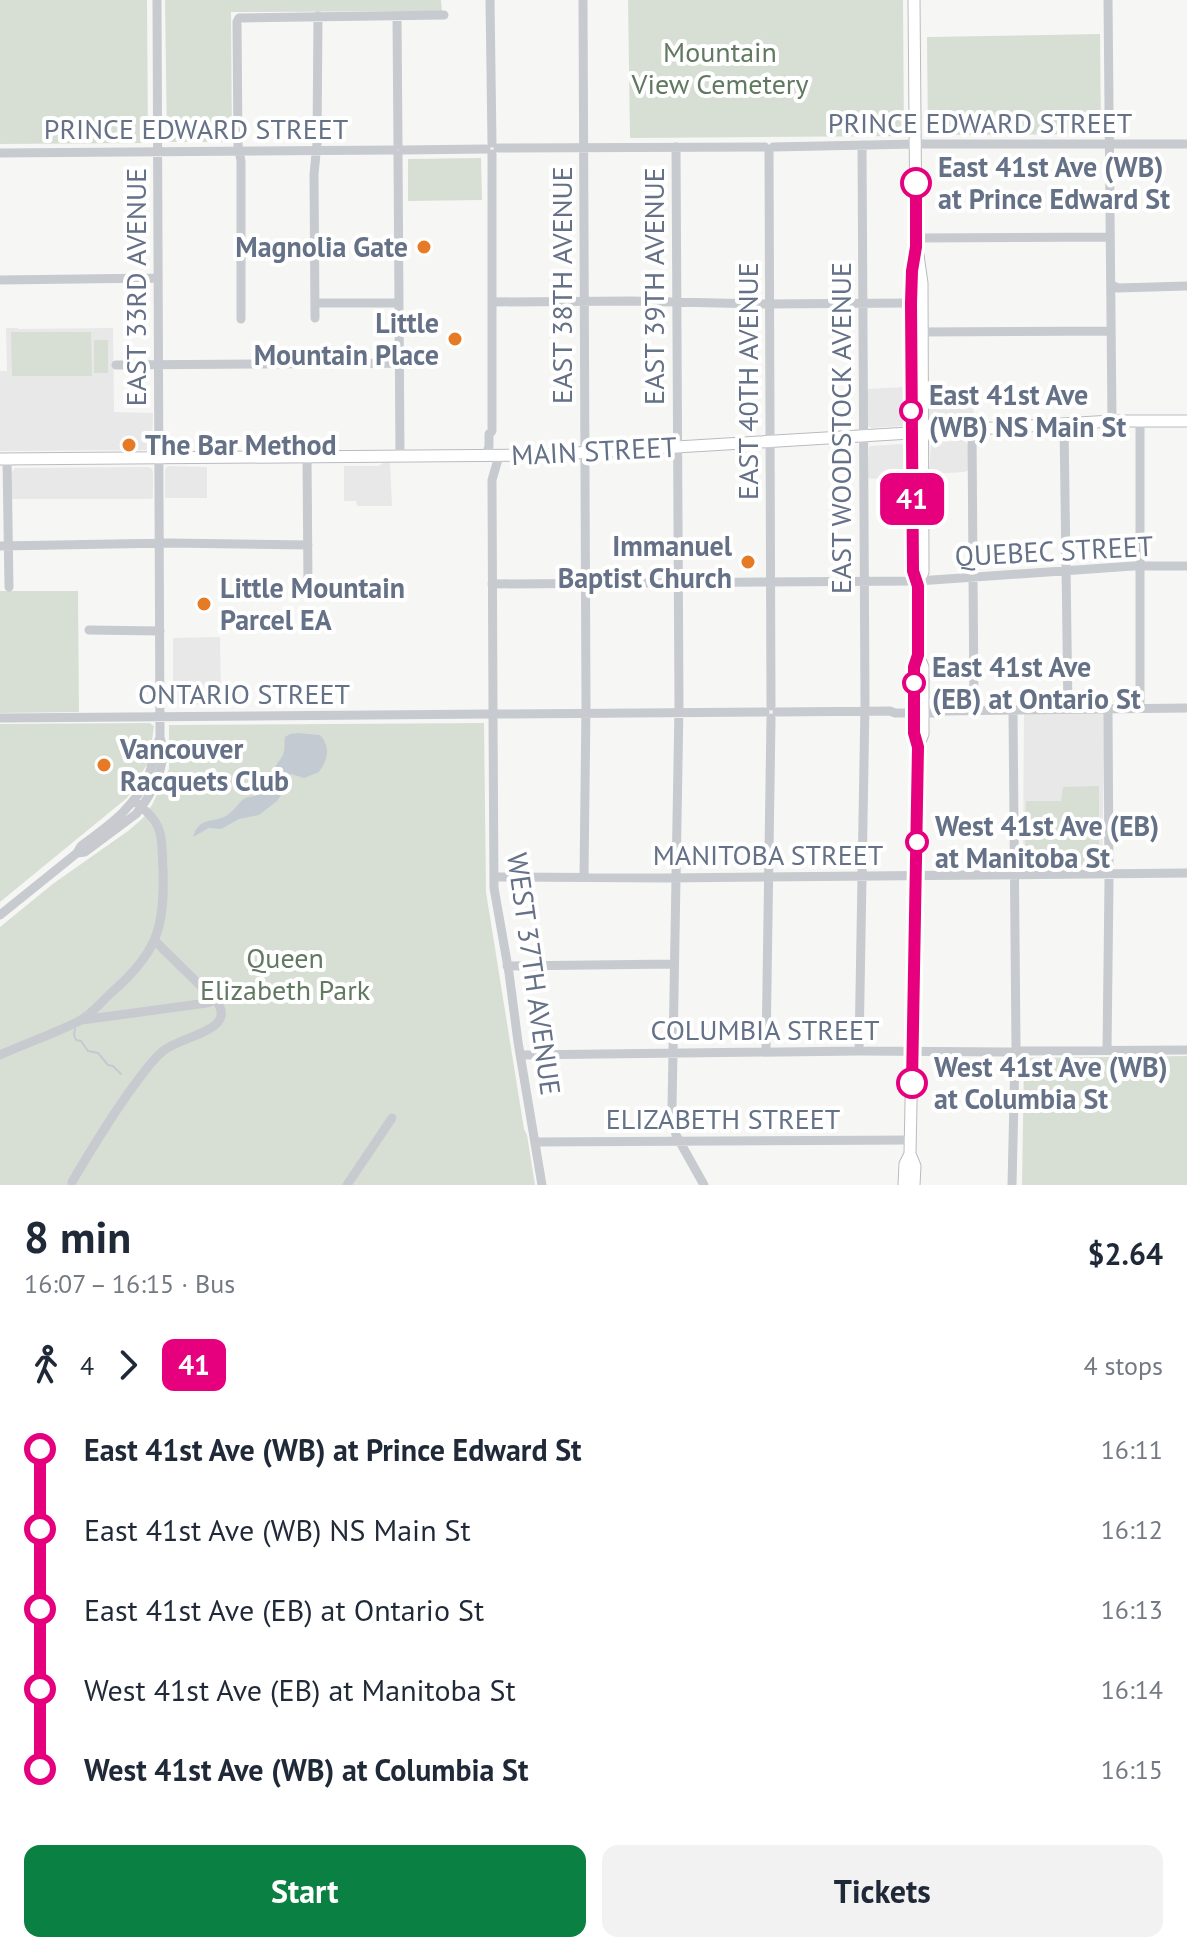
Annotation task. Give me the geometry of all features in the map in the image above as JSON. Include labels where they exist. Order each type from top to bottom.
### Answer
[{"type":"main road","points":[[914,0],[916,243],[911,303],[917,433]]},
{"type":"main road","points":[[904,1185],[911,1140],[913,1052],[918,747],[914,733],[923,667],[918,655],[918,581],[913,571],[922,332],[921,271],[916,243]]},
{"type":"main road","name":"MAIN STREET","points":[[3,459],[492,456],[1112,421],[1187,421]]},
{"type":"main road","points":[[910,1154],[915,1166],[914,1185]]},
{"type":"street","name":"EAST 33RD AVENUE","points":[[138,804],[160,767],[163,745],[160,738],[157,0]]},
{"type":"street","name":"WEST 37TH AVENUE","points":[[490,0],[494,877],[542,1185]]},
{"type":"street","name":"EAST 38TH AVENUE","points":[[583,0],[584,877]]},
{"type":"street","points":[[1108,0],[1112,421]]},
{"type":"street","points":[[241,319],[239,18],[444,15]]},
{"type":"street","points":[[315,318],[314,174],[318,16]]},
{"type":"street","points":[[397,16],[400,457]]},
{"type":"street","name":"PRINCE EDWARD STREET","points":[[0,153],[1187,144]]},
{"type":"street","name":"EAST WOODSTOCK AVENUE","points":[[859,1051],[865,711],[862,145]]},
{"type":"street","name":"EAST 39TH AVENUE","points":[[676,147],[679,713],[672,1109],[676,1135],[704,1185]]},
{"type":"street","name":"EAST 40TH AVENUE","points":[[766,1051],[771,712],[769,149]]},
{"type":"street","points":[[916,243],[1110,237]]},
{"type":"street","points":[[0,280],[158,278]]},
{"type":"street","points":[[1111,285],[1118,288],[1187,286]]},
{"type":"street","points":[[492,302],[911,303]]},
{"type":"street","points":[[315,303],[399,303]]},
{"type":"street","points":[[922,332],[1111,331]]},
{"type":"street","points":[[116,365],[399,363]]},
{"type":"street","points":[[1140,421],[1140,708]]},
{"type":"street","points":[[1064,424],[1068,709]]},
{"type":"street","points":[[972,430],[974,711]]},
{"type":"street","points":[[307,458],[308,586],[353,586]]},
{"type":"street","points":[[3,459],[4,546],[9,587]]},
{"type":"street","points":[[4,546],[160,543],[308,545]]},
{"type":"street","name":"QUEBEC STREET","points":[[492,584],[918,581],[1140,566],[1187,566]]},
{"type":"street","points":[[89,630],[160,631]]},
{"type":"street","points":[[1107,1050],[1110,874],[1108,708]]},
{"type":"street","name":"ONTARIO STREET","points":[[0,718],[939,713],[1187,708]]},
{"type":"street","points":[[1012,1185],[1016,1051],[1013,710]]},
{"type":"street","points":[[0,915],[77,853],[85,852],[110,835],[136,814],[138,804]]},
{"type":"street","points":[[82,1020],[122,984],[155,941],[163,906],[161,836],[155,820],[138,804]]},
{"type":"street","name":"MANITOBA STREET","points":[[494,877],[1187,873]]},
{"type":"street","points":[[71,1184],[114,1113],[158,1056],[179,1041],[218,1024],[223,1013],[215,1000],[155,941]]},
{"type":"street","points":[[507,966],[674,964]]},
{"type":"street","points":[[0,1055],[82,1020],[215,1000]]},
{"type":"street","name":"COLUMBIA STREET","points":[[520,1055],[1187,1050]]},
{"type":"street","points":[[347,1185],[392,1118]]},
{"type":"street","name":"ELIZABETH STREET","points":[[536,1142],[911,1140]]},
{"type":"shaded area","points":[[6,328],[113,328],[114,412],[153,413],[152,447],[149,450],[0,451],[0,371],[7,371]]},
{"type":"shaded area","points":[[906,387],[905,424],[868,426],[867,389]]},
{"type":"shaded area","points":[[973,388],[974,422],[930,423],[928,391]]},
{"type":"shaded area","points":[[963,440],[969,445],[970,470],[929,474],[931,443]]},
{"type":"shaded area","points":[[901,444],[906,447],[906,476],[868,477],[869,447]]},
{"type":"shaded area","points":[[390,463],[392,506],[357,506],[356,501],[344,501],[344,466],[379,466]]},
{"type":"shaded area","points":[[168,466],[207,467],[207,498],[165,498],[165,469]]},
{"type":"shaded area","points":[[148,467],[153,472],[153,498],[150,499],[12,499],[12,472],[15,468]]},
{"type":"shaded area","points":[[220,637],[221,704],[173,705],[173,638]]},
{"type":"shaded area","points":[[1105,712],[1102,866],[1023,867],[1024,714]]},
{"type":"shaded area","points":[[298,733],[320,735],[326,744],[326,758],[319,772],[304,778],[291,774],[284,780],[275,768],[284,751],[285,737]]},
{"type":"shaded area","points":[[260,786],[279,791],[281,795],[259,815],[239,819],[221,829],[209,828],[193,837],[204,822],[225,817],[243,799],[256,796]]},
{"type":"green space","points":[[0,0],[147,0],[148,143],[0,144]]},
{"type":"green space","points":[[165,0],[441,0],[442,11],[231,12],[232,142],[167,142]]},
{"type":"green space","name":"Mountain View Cemetery","points":[[628,0],[903,0],[904,136],[630,138]]},
{"type":"green space","points":[[1100,34],[1101,134],[928,135],[927,37]]},
{"type":"green space","points":[[481,158],[482,200],[408,201],[408,159]]},
{"type":"green space","points":[[11,332],[91,332],[92,376],[12,376]]},
{"type":"green space","points":[[94,340],[108,340],[108,373],[94,373]]},
{"type":"green space","points":[[0,591],[78,591],[79,712],[0,713]]},
{"type":"green space","points":[[150,723],[154,726],[149,763],[127,798],[0,902],[0,724]]},
{"type":"green space","name":"Queen Elizabeth Park","points":[[484,723],[486,892],[535,1185],[0,1185],[0,927],[143,818],[169,769],[169,725]]},
{"type":"green space","points":[[1099,786],[1099,864],[1025,865],[1026,801],[1061,801],[1063,787]]},
{"type":"green space","points":[[1187,1056],[1187,1185],[1022,1185],[1024,1058]]},
{"type":"waterway","points":[[279,791],[283,779]]},
{"type":"waterway","points":[[75,1029],[76,1040],[81,1041],[88,1051],[98,1053],[121,1074]]},
{"type":"bus line","name":"41","points":[[912,1083],[918,747],[914,733],[914,667],[918,655],[918,581],[913,571],[911,445],[911,303],[916,247],[916,183]]},
{"type":"place","name":"East 41st Ave (WB) at Prince Edward St","points":[[916,183]]},
{"type":"place","name":"Magnolia Gate","points":[[424,247]]},
{"type":"place","name":"Little Mountain Place","points":[[455,339]]},
{"type":"place","name":"East 41st Ave (WB) NS Main St","points":[[911,411]]},
{"type":"place","name":"The Bar Method","points":[[129,445]]},
{"type":"place","name":"Immanuel Baptist Church","points":[[748,562]]},
{"type":"place","name":"Little Mountain Parcel EA","points":[[204,604]]},
{"type":"place","name":"East 41st Ave (EB) at Ontario St","points":[[914,683]]},
{"type":"place","name":"Vancouver Racquets Club","points":[[104,765]]},
{"type":"place","name":"West 41st Ave (EB) at Manitoba St","points":[[917,842]]},
{"type":"place","name":"West 41st Ave (WB) at Columbia St","points":[[912,1083]]}]
